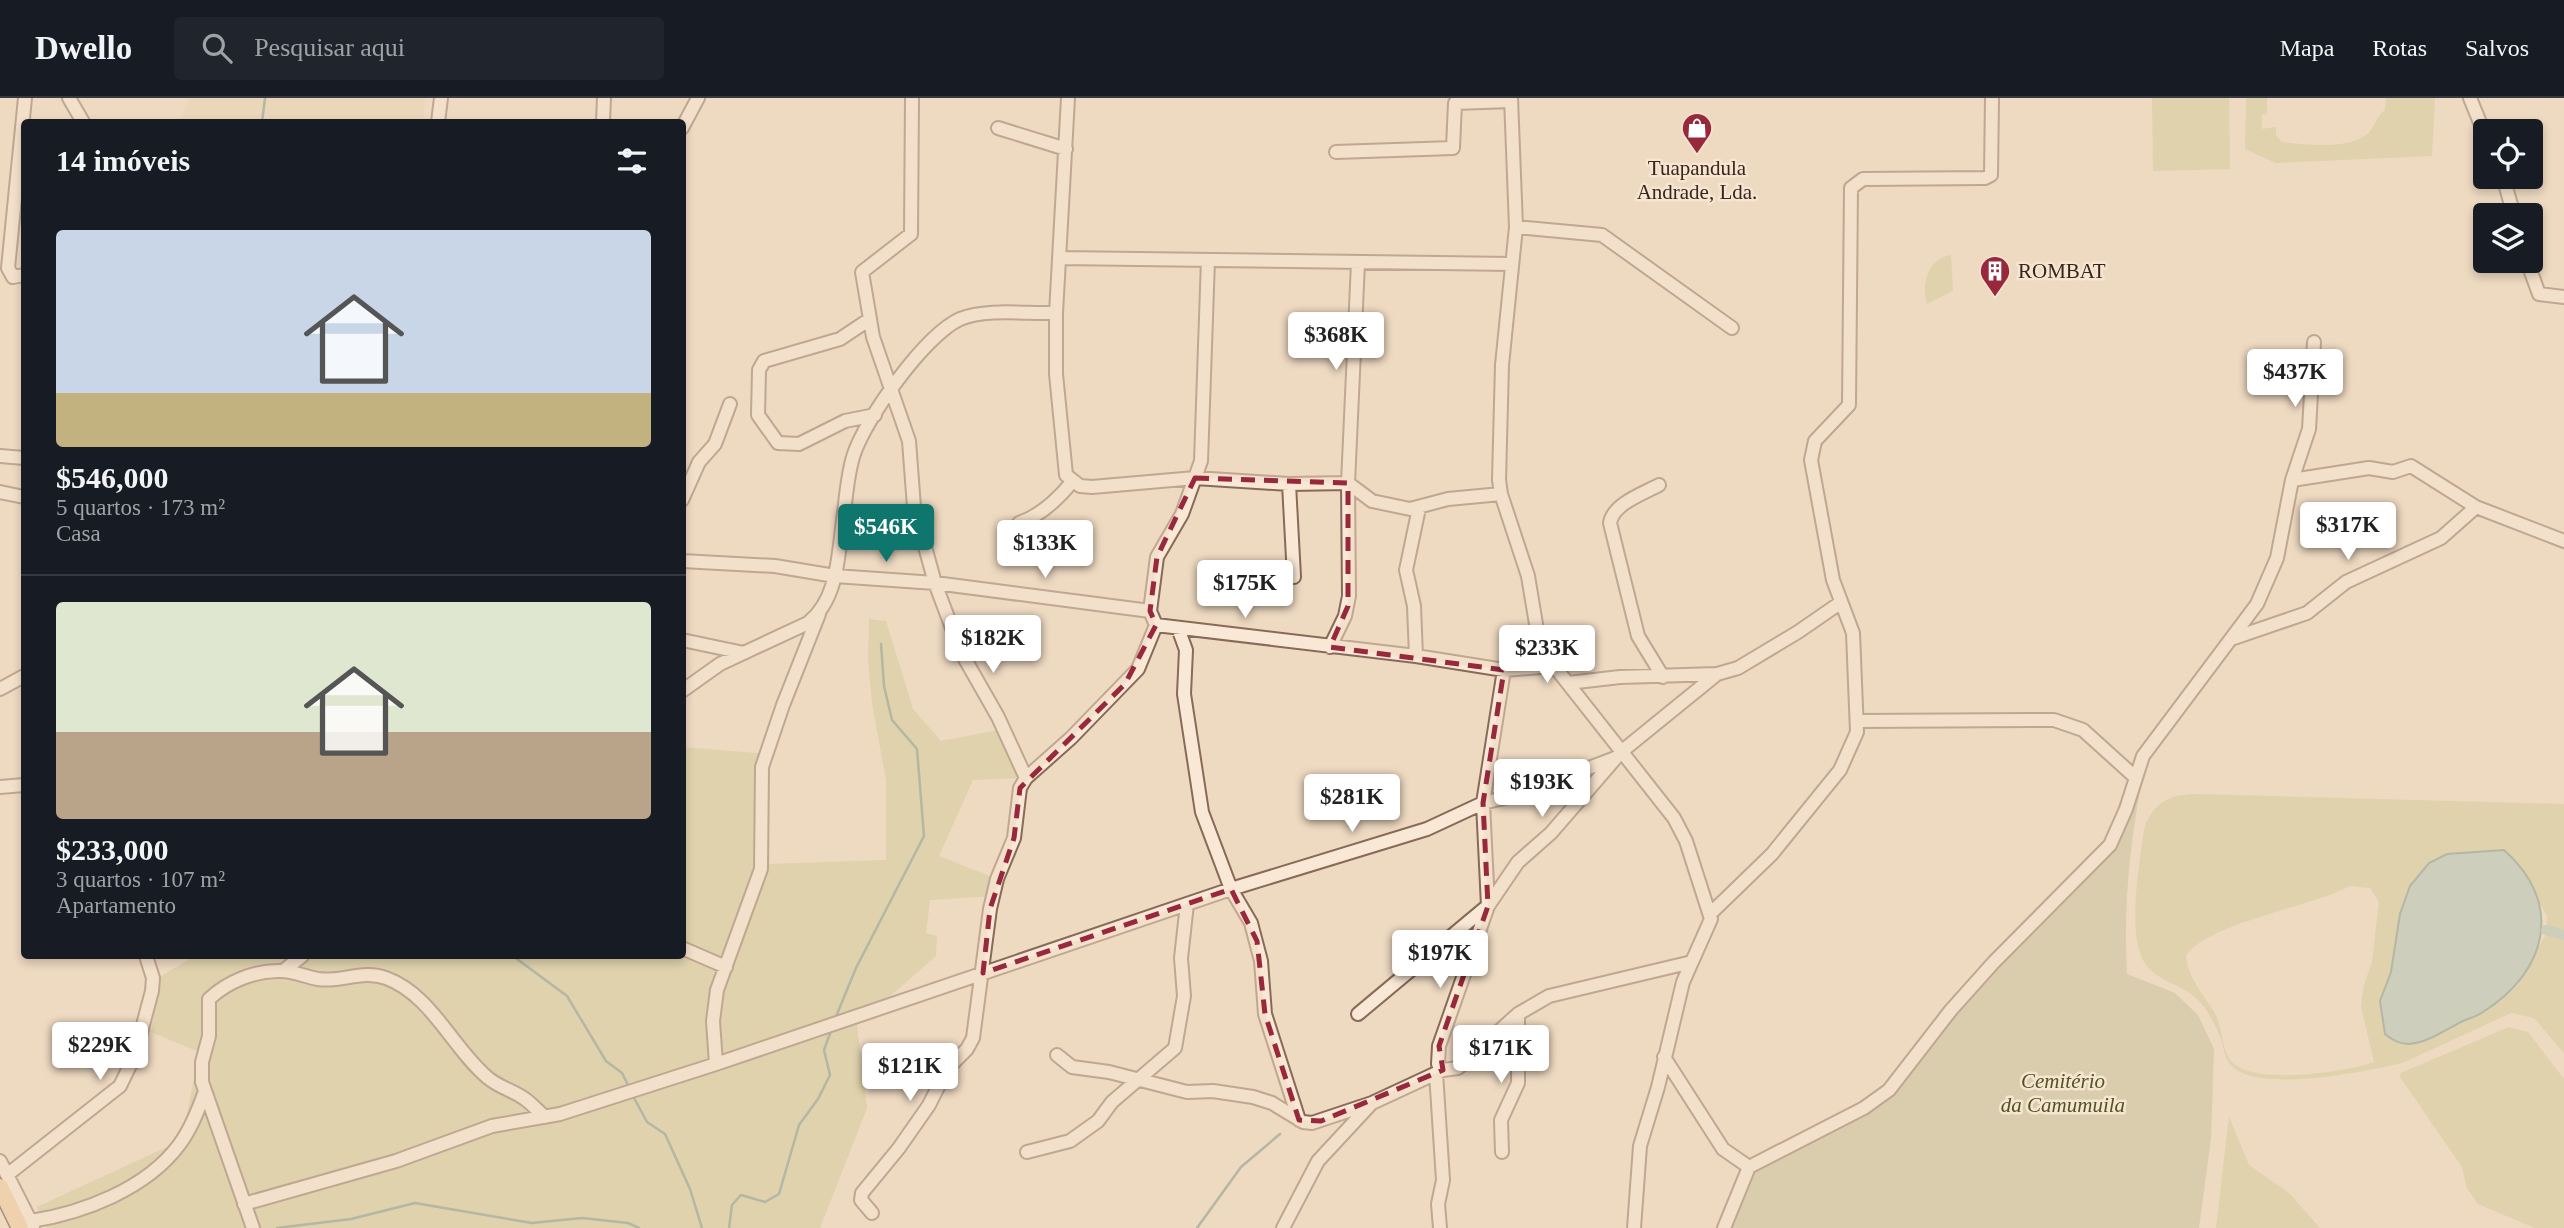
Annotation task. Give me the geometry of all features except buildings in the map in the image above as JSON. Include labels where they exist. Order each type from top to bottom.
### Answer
[{"type":"main road","points":[[4,1181],[28,1226]]},
{"type":"street","points":[[69,98],[81,119]]},
{"type":"street","points":[[439,119],[440,98]]},
{"type":"street","points":[[603,119],[604,98]]},
{"type":"street","points":[[686,120],[698,98]]},
{"type":"street","points":[[912,98],[911,234],[862,272],[870,319],[909,441],[914,507],[935,583],[961,652],[998,717],[1026,778]]},
{"type":"street","points":[[1069,98],[1055,374],[1066,475],[1072,482],[1092,487],[1195,478],[1289,484],[1348,484],[1372,501],[1410,509],[1448,499],[1501,494]]},
{"type":"street","points":[[1710,914],[1772,854],[1840,770],[1855,740],[1857,721],[1853,633],[1833,580],[1811,460],[1815,441],[1849,405],[1853,263],[1849,195],[1851,188],[1863,180],[1985,178],[1991,174],[1992,98]]},
{"type":"street","points":[[2470,98],[2479,119]]},
{"type":"street","points":[[1336,152],[1453,149],[1455,103],[1511,100],[1516,227],[1502,365],[1499,480],[1501,494],[1528,576],[1537,638],[1553,666],[1618,755],[1675,818],[1686,841],[1710,914],[1710,924],[1683,982],[1640,1146],[1634,1228]]},
{"type":"street","points":[[998,128],[1066,149]]},
{"type":"street","points":[[21,154],[8,268],[13,277],[21,276]]},
{"type":"street","points":[[1516,227],[1602,235],[1731,328]]},
{"type":"street","points":[[1061,258],[1512,264]]},
{"type":"street","points":[[872,1213],[864,1206],[862,1193],[899,1148],[929,1105],[947,1069],[967,1049],[973,1038],[997,879],[1014,838],[1020,788],[1026,778],[1071,738],[1138,668],[1156,625],[1150,611],[1157,557],[1182,514],[1201,461],[1208,260]]},
{"type":"street","points":[[1330,647],[1348,606],[1348,484],[1358,263]]},
{"type":"street","points":[[2531,273],[2539,294],[2543,297],[2564,297]]},
{"type":"street","points":[[716,1064],[713,1021],[717,990],[761,869],[761,798],[766,754],[835,576],[853,453],[890,386],[946,329],[961,319],[983,315],[1056,313]]},
{"type":"street","points":[[870,319],[840,339],[764,361],[759,370],[757,408],[762,423],[778,443],[784,446],[799,444],[845,421],[875,415]]},
{"type":"street","points":[[1724,1228],[1749,1167],[1864,1108],[1889,1090],[1986,971],[2109,845],[2126,809],[2143,756],[2258,604],[2277,558],[2292,480],[2309,429],[2314,342]]},
{"type":"street","points":[[686,491],[699,463],[715,444],[730,404]]},
{"type":"street","points":[[0,456],[21,458]]},
{"type":"street","points":[[2292,480],[2369,468],[2393,472],[2411,466],[2476,507],[2564,541]]},
{"type":"street","points":[[1019,523],[1030,520],[1060,496],[1072,482]]},
{"type":"street","points":[[1289,484],[1294,577]]},
{"type":"street","points":[[1659,485],[1619,507],[1611,514],[1610,523],[1638,636],[1663,677]]},
{"type":"street","points":[[0,492],[21,496]]},
{"type":"street","points":[[2234,638],[2307,614],[2346,582],[2441,538],[2476,507]]},
{"type":"street","points":[[1416,656],[1414,606],[1406,570],[1419,508]]},
{"type":"street","points":[[686,561],[775,566],[835,576],[935,583],[1150,611]]},
{"type":"street","points":[[1567,683],[1620,677],[1717,674],[1738,668],[1840,603]]},
{"type":"street","points":[[686,688],[720,664],[808,623],[820,613]]},
{"type":"street","points":[[1156,625],[1416,656],[1504,670],[1553,666]]},
{"type":"street","points":[[1178,628],[1186,650],[1184,694],[1202,812],[1231,890],[1251,923],[1256,941],[1265,1014],[1299,1120]]},
{"type":"street","points":[[686,641],[744,653]]},
{"type":"street","points":[[1488,906],[1483,803],[1504,670]]},
{"type":"street","points":[[1440,1228],[1438,1204],[1443,1180],[1439,1046],[1488,906],[1518,862],[1551,833],[1618,755],[1717,674]]},
{"type":"street","points":[[0,689],[21,678]]},
{"type":"street","points":[[1857,721],[2054,720],[2084,730],[2135,778]]},
{"type":"street","points":[[244,1204],[396,1161],[492,1126],[545,1116],[716,1064],[1187,904],[1427,829],[1483,803],[1524,793],[1618,755]]},
{"type":"street","points":[[0,787],[21,785]]},
{"type":"street","points":[[1027,1153],[1070,1141],[1098,1121],[1112,1102],[1175,1048],[1184,996],[1181,958],[1187,904]]},
{"type":"street","points":[[1358,1014],[1488,906]]},
{"type":"street","points":[[686,950],[726,968]]},
{"type":"street","points":[[0,1161],[4,1181],[120,1086],[135,1055],[152,991],[153,978],[147,959]]},
{"type":"street","points":[[283,971],[298,959]]},
{"type":"street","points":[[1057,1055],[1072,1067],[1187,1092],[1213,1091],[1253,1097],[1272,1103],[1299,1120],[1321,1121],[1373,1102],[1439,1072],[1458,1068],[1534,1003],[1569,990],[1651,975],[1692,962]]},
{"type":"street","points":[[253,1228],[205,1091],[202,1062],[209,1036],[209,999],[224,985],[264,972],[283,971],[324,980],[358,974],[373,975],[407,989],[486,1077],[504,1090],[523,1097],[545,1116]]},
{"type":"street","points":[[1502,1152],[1501,1120],[1518,1083],[1518,1014]]},
{"type":"street","points":[[1664,1057],[1723,1149],[1749,1167]]},
{"type":"street","points":[[28,1226],[46,1218],[62,1216],[118,1193],[150,1172],[178,1147],[194,1122],[205,1091]]},
{"type":"street","points":[[1283,1228],[1325,1151],[1373,1102]]},
{"type":"street","points":[[46,1218],[59,1228]]},
{"type":"highlighted area","points":[[1195,478],[1348,483],[1348,606],[1330,647],[1504,670],[1483,803],[1488,906],[1439,1046],[1443,1070],[1321,1121],[1299,1120],[1265,1014],[1257,941],[1231,889],[983,973],[990,909],[1014,838],[1020,788],[1125,684],[1156,625],[1150,611],[1157,557]]},
{"type":"shaded area","points":[[189,98],[425,98],[423,119],[181,119]]},
{"type":"shaded area","points":[[2152,98],[2229,98],[2230,169],[2153,171]]},
{"type":"shaded area","points":[[2246,98],[2267,98],[2267,114],[2262,115],[2262,129],[2276,127],[2276,136],[2282,142],[2325,145],[2348,143],[2365,136],[2385,110],[2386,98],[2435,98],[2432,156],[2276,163],[2245,149]]},
{"type":"shaded area","points":[[1951,255],[1953,291],[1927,304],[1925,289],[1928,274],[1937,261]]},
{"type":"shaded area","points":[[869,619],[886,621],[913,709],[941,741],[1004,729],[1026,778],[973,780],[939,856],[997,879],[993,896],[930,900],[926,933],[937,936],[936,956],[857,1025],[867,1108],[820,1228],[47,1228],[37,1207],[182,1140],[199,1052],[151,1032],[161,976],[190,959],[686,959],[686,747],[766,754],[768,864],[886,860],[886,780],[872,703],[868,659]]},
{"type":"shaded area","points":[[2192,794],[2564,804],[2564,1053],[2534,1018],[2511,1013],[2402,1063],[2312,1078],[2262,1078],[2243,1073],[2230,1064],[2215,1024],[2200,1002],[2153,972],[2140,954],[2135,920],[2144,829],[2159,805],[2169,799]],"holes":[[[2504,850],[2547,915],[2546,934],[2517,986],[2482,1014],[2468,1019],[2384,987],[2391,972],[2400,914],[2447,854]],[[2350,886],[2370,888],[2379,902],[2372,962],[2364,985],[2361,1006],[2374,1062],[2343,1070],[2301,1075],[2260,1074],[2232,1062],[2228,1057],[2217,1018],[2193,979],[2186,955],[2216,933]]]},
{"type":"shaded area","points":[[2504,850],[2523,870],[2535,892],[2541,914],[2540,936],[2534,957],[2522,977],[2505,995],[2480,1014],[2422,1041],[2405,1044],[2393,1040],[2385,1034],[2380,1001],[2391,972],[2400,914],[2410,886],[2429,863],[2447,854]]},
{"type":"shaded area","points":[[2509,1027],[2528,1032],[2564,1079],[2564,1228],[2535,1228],[2478,1204],[2467,1188],[2462,1167],[2400,1077],[2401,1073]]},
{"type":"shaded area","points":[[2229,1117],[2249,1165],[2289,1193],[2320,1228],[2216,1228]]},
{"type":"green space","name":"Cemitério da Camumuila","points":[[2143,775],[2129,874],[2127,974],[2175,993],[2198,1015],[2214,1049],[2211,1138],[2199,1228],[1730,1228],[1757,1169],[1870,1111],[1908,1078],[1954,1014],[2066,894],[2115,847],[2127,824]]},
{"type":"waterway","points":[[262,119],[265,98]]},
{"type":"waterway","points":[[835,1019],[856,968],[924,836],[917,749],[892,720],[884,686],[881,644]]},
{"type":"waterway","points":[[2546,930],[2564,935]]},
{"type":"waterway","points":[[517,959],[567,996],[606,1061],[622,1073],[629,1087]]},
{"type":"waterway","points":[[729,1228],[732,1205],[741,1195],[765,1202],[779,1194],[799,1125],[818,1099],[830,1075],[824,1050],[832,1028]]},
{"type":"waterway","points":[[633,1096],[647,1122],[665,1134],[690,1189],[702,1228]]},
{"type":"waterway","points":[[1197,1228],[1241,1167],[1280,1134]]},
{"type":"waterway","points":[[277,1228],[351,1219],[415,1203],[532,1223],[582,1218],[628,1223],[639,1228]]},
{"type":"place","name":"Tuapandula Andrade, Lda.","points":[[1697,155]]},
{"type":"place","name":"ROMBAT","points":[[1995,298]]}]
